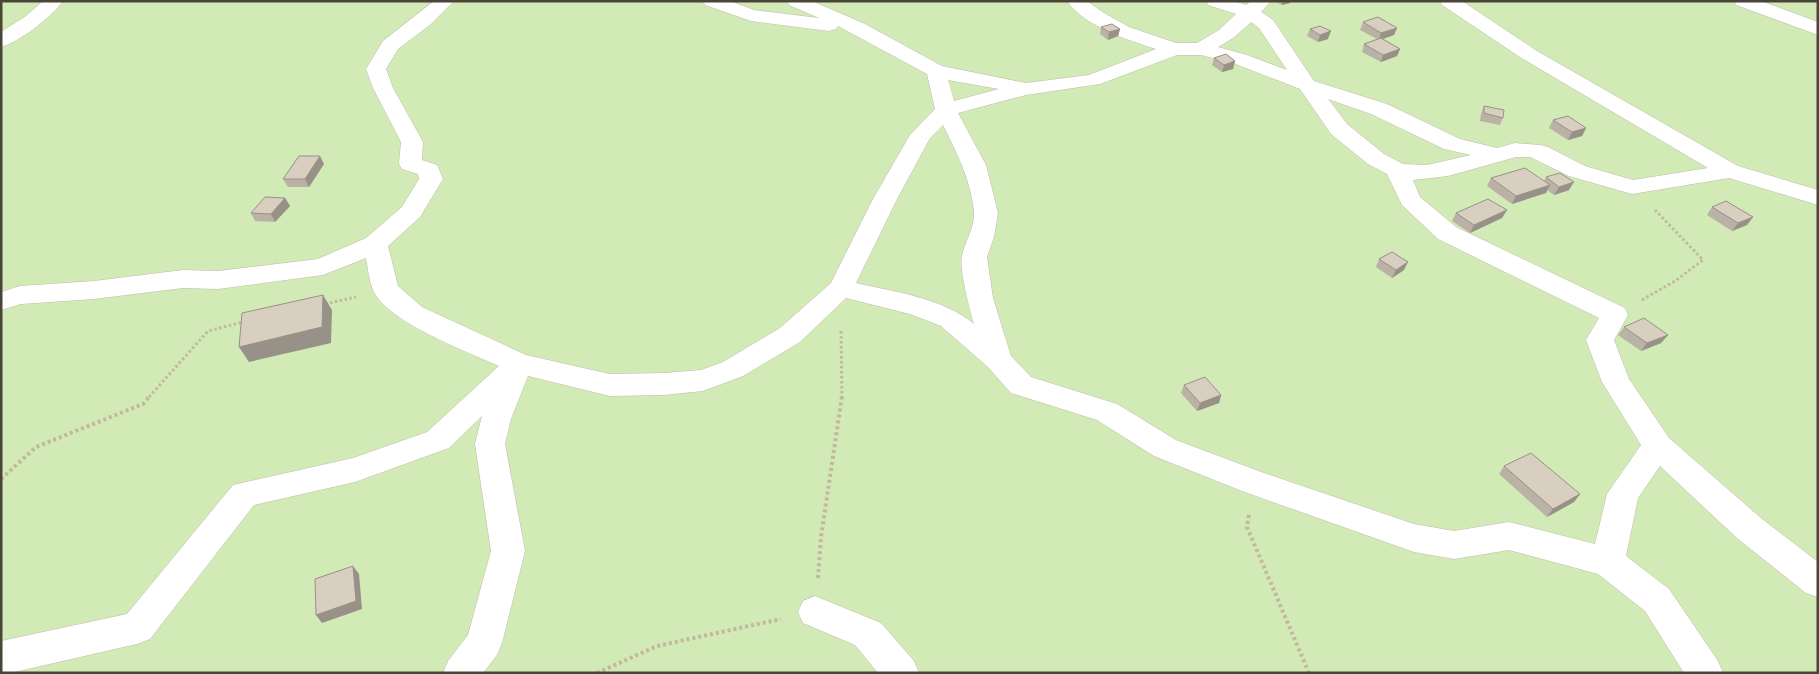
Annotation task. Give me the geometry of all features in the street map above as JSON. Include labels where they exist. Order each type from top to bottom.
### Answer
[{"type":"street","points":[[1,40],[33,20],[54,1]]},
{"type":"street","points":[[1,301],[20,295],[94,290],[183,279],[218,280],[322,267],[375,244],[411,212],[431,179],[429,170],[410,164],[412,142],[383,88],[376,69],[390,45],[424,20],[444,1]]},
{"type":"street","points":[[712,1],[751,15],[858,28]]},
{"type":"street","points":[[796,1],[858,28],[936,71],[1025,89]]},
{"type":"street","points":[[1076,1],[1113,25],[1143,39],[1175,49]]},
{"type":"street","points":[[1215,1],[1257,7]]},
{"type":"street","points":[[1449,1],[1530,54],[1730,171],[1818,198]]},
{"type":"street","points":[[1743,1],[1818,29]]},
{"type":"street","points":[[1201,48],[1226,34],[1257,7]]},
{"type":"street","points":[[1257,7],[1266,24],[1339,129],[1376,158],[1397,170],[1414,173],[1448,169],[1493,154],[1515,150],[1530,150],[1540,152],[1577,171],[1632,186],[1730,171]]},
{"type":"street","points":[[375,244],[386,290],[412,314],[519,364],[610,385],[664,384],[702,380],[733,368],[790,335],[841,288],[885,199],[921,135],[946,110],[1025,89],[1063,86],[1093,80],[1175,49],[1201,48],[1240,59],[1307,85],[1379,109],[1452,144],[1493,154]]},
{"type":"street","points":[[936,71],[946,110],[975,165],[986,213],[982,237],[974,257],[980,298],[998,360]]},
{"type":"street","points":[[1397,170],[1410,200],[1447,232],[1615,315],[1600,340],[1616,382],[1658,446],[1750,529],[1818,582]]},
{"type":"street","points":[[841,288],[917,307],[951,319],[998,360],[1021,385],[1107,412],[1165,448],[1253,482],[1414,538],[1454,545],[1509,536],[1608,562],[1657,600],[1705,673]]},
{"type":"street","points":[[1,658],[137,628],[244,494],[355,470],[438,440],[519,364]]},
{"type":"street","points":[[461,673],[484,644],[508,552],[490,444],[496,419],[519,364]]},
{"type":"street","points":[[1608,562],[1623,494],[1658,446]]},
{"type":"street","points":[[815,612],[868,634],[901,673]]},
{"type":"path","points":[[1615,315],[1675,281],[1703,260],[1632,186]]},
{"type":"path","points":[[597,673],[657,646],[815,612],[821,537],[842,400],[841,288]]},
{"type":"path","points":[[318,305],[386,290]]},
{"type":"path","points":[[1,479],[36,447],[143,404],[208,331],[244,321]]},
{"type":"path","points":[[1253,482],[1247,527],[1309,673]]},
{"type":"green space","points":[[1,1],[1818,1],[1818,673],[1,673]]},
{"type":"building","points":[[1378,17],[1397,28],[1381,33],[1363,22]]},
{"type":"building","points":[[1112,24],[1120,29],[1109,32],[1101,27]]},
{"type":"building","points":[[1320,26],[1331,31],[1320,35],[1310,29]]},
{"type":"building","points":[[1381,38],[1400,49],[1383,55],[1364,44]]},
{"type":"building","points":[[1226,54],[1235,61],[1224,65],[1214,58]]},
{"type":"building","points":[[1484,106],[1504,110],[1503,118],[1484,113]]},
{"type":"building","points":[[1568,116],[1586,128],[1572,132],[1553,120]]},
{"type":"building","points":[[299,156],[320,156],[305,179],[283,179]]},
{"type":"building","points":[[1525,168],[1550,185],[1516,196],[1491,178]]},
{"type":"building","points":[[1560,173],[1574,182],[1559,187],[1546,177]]},
{"type":"building","points":[[265,197],[285,198],[271,214],[251,213]]},
{"type":"building","points":[[1488,199],[1507,210],[1474,225],[1456,213]]},
{"type":"building","points":[[1726,201],[1753,217],[1738,223],[1712,207]]},
{"type":"building","points":[[1392,252],[1408,262],[1396,270],[1379,259]]},
{"type":"building","points":[[323,295],[322,327],[239,347],[242,313]]},
{"type":"building","points":[[1644,318],[1668,335],[1647,343],[1624,327]]},
{"type":"building","points":[[1205,377],[1221,395],[1200,403],[1184,385]]},
{"type":"building","points":[[1531,453],[1580,494],[1553,509],[1504,466]]},
{"type":"building","points":[[353,566],[356,601],[316,615],[315,579]]}]
